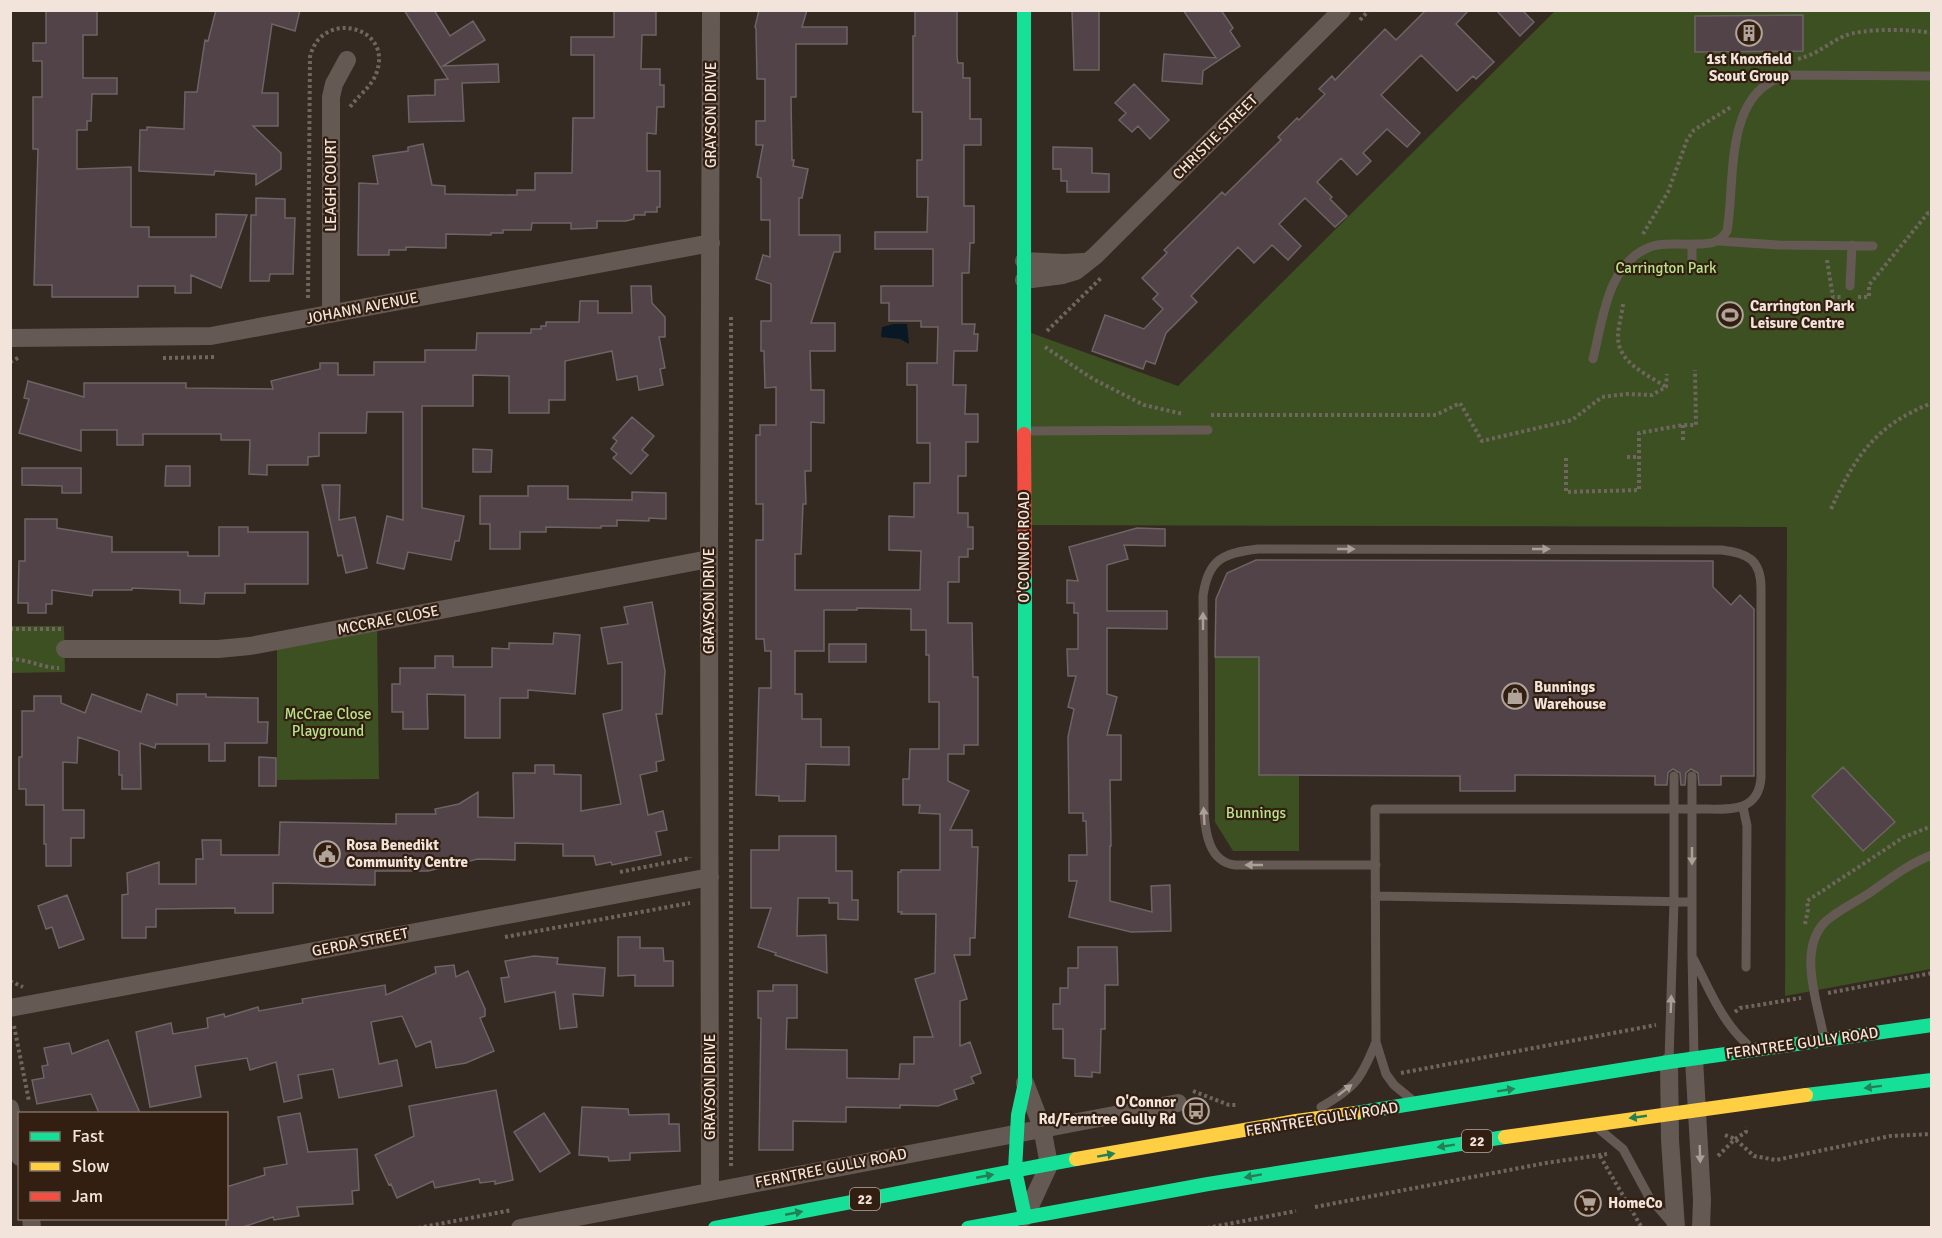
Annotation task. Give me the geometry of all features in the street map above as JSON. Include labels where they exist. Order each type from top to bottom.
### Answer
[{"type":"main road","name":"O'CONNOR ROAD","points":[[1024,10],[1024,1083],[1016,1132],[1015,1170],[1024,1222]]},
{"type":"main road","name":"FERNTREE GULLY ROAD","points":[[716,1227],[1015,1170],[1296,1121],[1418,1104],[1669,1062],[1932,1025]]},
{"type":"main road","name":"22","points":[[968,1227],[1024,1222],[1277,1172],[1697,1109],[1932,1080]]},
{"type":"street","name":"GRAYSON DRIVE","points":[[710,1191],[711,10]]},
{"type":"street","name":"CHRISTIE STREET","points":[[1024,280],[1063,275],[1076,271],[1088,262],[1342,10]]},
{"type":"street","name":"LEAGH COURT","points":[[331,314],[331,97],[334,84],[347,60]]},
{"type":"street","name":"JOHANN AVENUE","points":[[10,338],[200,337],[711,243]]},
{"type":"street","points":[[1024,261],[1088,262]]},
{"type":"street","name":"MCCRAE CLOSE","points":[[64,649],[218,650],[250,646],[709,559]]},
{"type":"street","name":"GERDA STREET","points":[[12,1016],[710,877]]},
{"type":"street","points":[[1694,1059],[1702,1200],[1701,1227]]},
{"type":"street","points":[[1669,1062],[1669,1113],[1676,1227]]},
{"type":"street","name":"O'CONNOR ROAD","points":[[1024,1083],[1042,1127],[1049,1165]]},
{"type":"street","name":"FERNTREE GULLY ROAD","points":[[520,1227],[1042,1127],[1182,1095]]},
{"type":"street","points":[[10,1108],[18,1147]]},
{"type":"street","points":[[1024,1222],[1049,1165]]},
{"type":"lane","points":[[1719,241],[1727,231],[1734,152],[1739,127],[1746,109],[1762,88],[1779,77],[1790,75],[1932,76]]},
{"type":"lane","points":[[1593,359],[1613,280],[1630,260],[1651,246],[1711,244],[1719,241],[1778,245],[1873,246]]},
{"type":"lane","points":[[1692,244],[1692,264]]},
{"type":"lane","points":[[1850,286],[1852,245]]},
{"type":"lane","points":[[1024,431],[1208,430]]},
{"type":"lane","points":[[1376,866],[1235,866],[1224,862],[1211,847],[1205,825],[1204,588],[1208,574],[1217,561],[1231,553],[1249,550],[1722,550],[1740,553],[1756,564],[1761,588],[1760,790],[1754,801],[1743,807],[1674,810],[1376,809],[1376,866],[1376,1042],[1386,1074],[1394,1084],[1418,1104]]},
{"type":"lane","points":[[1669,1062],[1674,902],[1674,776]]},
{"type":"lane","points":[[1692,776],[1691,902],[1694,1059]]},
{"type":"lane","points":[[1743,807],[1747,826],[1746,967]]},
{"type":"lane","points":[[1824,1041],[1810,964],[1812,948],[1818,932],[1829,920],[1908,867],[1932,855]]},
{"type":"lane","points":[[1376,896],[1691,902]]},
{"type":"lane","points":[[1692,956],[1724,1018],[1735,1033],[1754,1050]]},
{"type":"lane","points":[[1296,1121],[1348,1090],[1361,1077],[1376,1042]]},
{"type":"lane","points":[[1593,1124],[1623,1149],[1649,1197],[1676,1227]]},
{"type":"path","points":[[308,298],[316,297]]},
{"type":"path","points":[[731,314],[731,1169]]},
{"type":"path","points":[[1042,345],[1094,379],[1144,405],[1183,414]]},
{"type":"path","points":[[1566,458],[1566,492],[1639,490],[1639,433],[1683,425],[1696,425],[1695,370]]},
{"type":"path","points":[[1207,415],[1436,415],[1460,402],[1482,441],[1572,420],[1602,397],[1626,394],[1652,395],[1666,387],[1667,374]]},
{"type":"path","points":[[1831,509],[1850,471],[1866,447],[1886,427],[1932,403]]},
{"type":"path","points":[[1683,425],[1683,441]]},
{"type":"path","points":[[1627,457],[1639,457]]},
{"type":"path","points":[[10,629],[74,629]]},
{"type":"path","points":[[1827,993],[1932,973]]},
{"type":"path","points":[[1735,1012],[1740,1008],[1808,997]]},
{"type":"path","points":[[12,1016],[29,1103]]},
{"type":"path","points":[[1401,1074],[1658,1025]]},
{"type":"path","points":[[1182,1095],[1229,1105],[1241,1105]]},
{"type":"path","points":[[1712,1163],[1735,1138],[1746,1132],[1745,1126]]},
{"type":"path","points":[[1725,1136],[1735,1138],[1754,1156],[1776,1160],[1890,1136],[1932,1134]]},
{"type":"path","points":[[1316,1207],[1615,1152]]},
{"type":"path","points":[[1600,1156],[1642,1227]]},
{"type":"path","points":[[1207,1227],[1296,1211]]},
{"type":"green space","name":"Carrington Park","points":[[1555,11],[1931,11],[1931,969],[1785,996],[1787,527],[1024,525],[1023,330],[1178,386]]},
{"type":"green space","name":"McCrae Close Playground","points":[[377,623],[379,779],[277,780],[277,642]]},
{"type":"green space","points":[[10,626],[64,626],[65,672],[11,673]]},
{"type":"green space","name":"Bunnings","points":[[1215,657],[1259,657],[1259,775],[1299,776],[1299,851],[1233,851],[1215,822]]},
{"type":"water","points":[[907,324],[909,344],[900,339],[881,337],[882,327]]},
{"type":"building","points":[[46,10],[97,10],[97,35],[83,35],[83,78],[117,78],[117,94],[92,94],[91,121],[87,121],[87,130],[77,130],[77,169],[131,167],[131,227],[149,227],[149,237],[216,237],[216,214],[247,215],[221,288],[191,275],[191,293],[175,293],[175,286],[138,286],[138,297],[52,297],[52,285],[34,285],[38,149],[33,149],[33,97],[42,97],[42,61],[33,61],[33,43],[46,43]]},
{"type":"building","points":[[216,10],[300,10],[295,31],[272,24],[262,93],[278,93],[278,126],[253,126],[281,153],[281,169],[256,185],[256,174],[215,171],[214,175],[139,171],[140,130],[147,130],[147,127],[184,129],[185,92],[197,92],[205,40],[208,41]]},
{"type":"building","points":[[404,10],[434,10],[450,36],[473,21],[485,40],[443,66],[498,64],[499,82],[462,83],[464,121],[409,122],[408,96],[435,95],[435,80],[448,79]]},
{"type":"building","points":[[614,10],[656,10],[656,35],[642,35],[641,69],[660,69],[660,85],[664,85],[664,107],[657,107],[656,134],[647,133],[647,171],[660,171],[660,207],[657,207],[657,212],[634,215],[634,219],[626,221],[597,221],[597,228],[571,229],[571,223],[532,223],[531,230],[503,230],[503,233],[491,233],[491,235],[446,234],[446,248],[406,247],[406,250],[389,250],[389,255],[358,255],[359,183],[378,184],[373,156],[408,151],[408,147],[423,144],[432,185],[445,186],[445,194],[517,195],[517,190],[535,190],[535,173],[572,173],[573,118],[594,118],[594,55],[571,55],[571,37],[614,37]]},
{"type":"building","points":[[759,10],[807,10],[802,27],[847,27],[847,44],[796,44],[796,97],[791,97],[793,166],[808,169],[802,198],[799,198],[799,235],[840,235],[840,252],[834,252],[811,323],[835,323],[835,351],[810,351],[811,390],[824,390],[824,423],[811,422],[811,471],[805,471],[806,504],[803,504],[801,554],[795,554],[795,590],[920,590],[921,551],[889,550],[889,516],[914,517],[914,483],[930,483],[930,443],[917,443],[917,385],[907,385],[907,363],[937,363],[938,327],[921,327],[921,321],[889,321],[889,303],[881,303],[881,286],[933,286],[933,249],[875,249],[875,232],[927,232],[928,197],[917,197],[917,160],[922,160],[922,112],[913,112],[915,10],[957,10],[957,57],[958,63],[963,63],[963,78],[970,78],[970,119],[981,119],[981,145],[964,145],[964,206],[974,206],[974,243],[970,243],[969,273],[962,273],[962,324],[975,324],[974,334],[978,334],[977,351],[954,351],[953,385],[966,385],[965,414],[978,414],[978,442],[966,442],[966,476],[958,476],[958,513],[968,513],[968,527],[973,527],[973,549],[968,549],[968,557],[959,557],[959,582],[948,582],[948,623],[972,623],[973,677],[978,677],[978,745],[964,745],[964,754],[948,754],[948,781],[969,791],[950,830],[972,830],[972,847],[978,847],[975,938],[970,938],[970,955],[954,955],[967,999],[960,1001],[960,1046],[970,1042],[981,1073],[971,1077],[974,1083],[954,1090],[957,1099],[938,1106],[846,1107],[846,1122],[793,1121],[793,1150],[759,1150],[761,1018],[758,1018],[758,991],[773,991],[773,985],[797,985],[797,1018],[787,1018],[786,1049],[847,1050],[847,1078],[899,1079],[900,1064],[914,1064],[914,1037],[933,1037],[915,979],[935,973],[936,914],[901,914],[902,912],[898,912],[898,872],[901,870],[940,870],[940,814],[919,813],[920,805],[903,805],[903,779],[909,779],[910,749],[939,749],[939,702],[929,702],[929,655],[926,655],[926,630],[911,630],[911,609],[824,610],[824,651],[795,651],[795,694],[802,694],[802,719],[821,719],[821,747],[849,747],[849,765],[806,764],[805,801],[779,801],[779,796],[756,795],[759,688],[771,688],[771,651],[765,651],[764,639],[756,639],[756,540],[763,540],[763,504],[756,504],[756,435],[760,435],[760,425],[776,425],[776,387],[765,388],[764,351],[761,351],[761,321],[771,321],[771,284],[756,279],[763,255],[770,257],[770,220],[761,220],[761,178],[757,177],[763,145],[756,145],[756,121],[765,121],[765,79],[757,79],[755,27]]},
{"type":"building","points":[[1072,10],[1099,10],[1099,70],[1074,70]]},
{"type":"building","points":[[1183,10],[1221,10],[1233,28],[1230,31],[1240,46],[1203,71],[1202,84],[1162,81],[1164,54],[1216,58]]},
{"type":"building","points":[[1426,10],[1469,10],[1456,24],[1494,62],[1476,79],[1473,76],[1457,91],[1421,55],[1381,95],[1420,133],[1407,147],[1387,129],[1363,153],[1371,161],[1357,175],[1341,158],[1317,182],[1347,216],[1335,227],[1305,198],[1279,224],[1301,246],[1288,260],[1272,245],[1254,263],[1238,247],[1191,296],[1197,302],[1166,333],[1155,364],[1146,361],[1143,369],[1092,351],[1105,315],[1144,329],[1163,309],[1153,299],[1158,294],[1142,278],[1167,253],[1164,250],[1222,192],[1225,195],[1281,140],[1278,137],[1325,94],[1319,89],[1332,76],[1335,80],[1385,29],[1396,40]]},
{"type":"building","points":[[1496,10],[1522,10],[1534,22],[1520,36]]},
{"type":"building","name":"1st Knoxfield Scout Group","points":[[1803,15],[1803,51],[1695,52],[1695,16]]},
{"type":"building","points":[[1134,84],[1169,120],[1150,139],[1138,126],[1132,132],[1119,120],[1126,113],[1115,103]]},
{"type":"building","points":[[1053,147],[1092,148],[1092,173],[1109,174],[1109,192],[1067,192],[1067,181],[1061,181],[1061,169],[1053,169]]},
{"type":"building","points":[[256,198],[285,199],[285,218],[295,218],[293,274],[270,274],[269,281],[250,281],[251,215],[256,215]]},
{"type":"building","points":[[631,286],[651,286],[652,303],[665,317],[665,337],[659,337],[665,368],[660,369],[663,385],[639,390],[637,376],[617,380],[612,351],[565,361],[565,400],[549,400],[549,413],[509,413],[509,376],[473,375],[473,406],[422,406],[422,508],[464,516],[459,541],[455,541],[451,560],[408,552],[404,569],[377,563],[387,516],[403,520],[403,412],[367,412],[366,433],[319,433],[319,456],[308,457],[308,465],[267,465],[267,475],[249,474],[250,440],[221,440],[221,434],[143,434],[143,445],[117,445],[117,430],[81,430],[81,451],[19,433],[29,399],[24,398],[28,381],[84,397],[84,383],[186,383],[186,388],[273,389],[271,381],[320,369],[320,363],[338,363],[338,375],[374,375],[374,362],[425,362],[425,350],[476,350],[477,333],[531,333],[531,329],[541,329],[541,326],[546,326],[546,322],[579,322],[580,301],[598,301],[598,313],[632,313]]},
{"type":"building","points":[[632,417],[654,436],[642,450],[648,455],[631,474],[613,458],[617,454],[611,449],[617,441],[613,438]]},
{"type":"building","points":[[473,449],[492,450],[491,472],[473,472]]},
{"type":"building","points":[[166,466],[190,466],[190,486],[165,486]]},
{"type":"building","points":[[22,468],[81,468],[81,493],[62,493],[62,486],[22,485]]},
{"type":"building","points":[[322,485],[340,485],[339,520],[355,517],[367,568],[346,573],[342,555],[338,556]]},
{"type":"building","points":[[528,486],[568,486],[568,499],[632,500],[632,492],[666,493],[666,519],[617,520],[617,526],[601,526],[601,528],[546,527],[546,532],[520,532],[520,549],[490,549],[490,524],[480,524],[480,496],[528,496]]},
{"type":"building","points":[[25,519],[57,519],[57,528],[112,537],[112,552],[188,552],[188,556],[219,556],[219,527],[248,527],[248,532],[308,532],[308,584],[245,584],[245,593],[205,593],[204,604],[180,603],[180,590],[132,588],[132,590],[93,590],[92,596],[52,590],[52,604],[46,604],[46,613],[28,613],[28,603],[18,603],[19,561],[25,561]]},
{"type":"building","points":[[1137,528],[1165,529],[1165,546],[1124,545],[1128,559],[1107,565],[1107,611],[1167,611],[1167,629],[1107,628],[1107,694],[1117,697],[1107,735],[1121,735],[1121,780],[1110,780],[1110,901],[1152,912],[1151,886],[1170,885],[1171,931],[1131,932],[1069,917],[1077,881],[1069,881],[1069,855],[1087,855],[1086,821],[1083,821],[1083,813],[1069,813],[1068,737],[1074,709],[1068,707],[1076,676],[1068,676],[1067,649],[1078,649],[1078,613],[1074,613],[1074,603],[1067,603],[1067,580],[1078,581],[1069,547]]},
{"type":"building","name":"Bunnings Warehouse","points":[[1256,560],[1713,561],[1713,587],[1731,605],[1740,595],[1754,609],[1754,776],[1721,776],[1721,785],[1699,785],[1698,773],[1691,769],[1686,773],[1685,785],[1681,785],[1680,773],[1673,769],[1668,773],[1667,785],[1655,785],[1655,776],[1515,775],[1515,791],[1460,791],[1460,776],[1259,775],[1259,657],[1215,657],[1216,599],[1227,573]]},
{"type":"building","points":[[652,602],[665,671],[662,714],[656,714],[664,760],[656,762],[657,771],[640,775],[648,815],[663,811],[667,830],[656,832],[661,855],[612,865],[611,862],[596,865],[594,856],[563,856],[563,844],[515,843],[515,860],[478,859],[428,871],[375,871],[375,885],[273,883],[273,913],[235,913],[235,908],[156,909],[156,927],[146,927],[146,938],[122,938],[122,895],[128,894],[127,873],[159,862],[159,884],[196,884],[196,859],[203,859],[202,840],[221,840],[221,855],[279,855],[280,822],[396,824],[396,814],[436,814],[435,809],[459,804],[478,792],[478,817],[514,818],[513,773],[535,773],[535,765],[554,765],[554,774],[581,775],[581,811],[621,804],[603,714],[622,710],[622,662],[608,664],[601,628],[628,624],[624,607]]},
{"type":"building","points":[[554,633],[580,635],[575,694],[528,690],[528,698],[500,698],[500,738],[465,738],[465,695],[427,694],[428,729],[403,729],[403,712],[392,712],[392,684],[400,684],[400,668],[435,668],[435,656],[453,656],[453,667],[492,667],[492,648],[509,649],[509,643],[553,644]]},
{"type":"building","points":[[829,644],[866,644],[866,662],[829,662]]},
{"type":"building","points":[[92,694],[141,712],[147,694],[177,705],[177,694],[258,698],[258,722],[268,722],[267,743],[225,743],[225,761],[209,761],[209,744],[156,744],[155,748],[140,743],[141,789],[122,789],[122,775],[119,775],[119,751],[78,737],[77,763],[63,762],[63,810],[84,810],[84,838],[71,838],[71,866],[46,866],[44,805],[26,805],[26,789],[19,789],[22,711],[34,711],[34,696],[61,696],[61,703],[85,713]]},
{"type":"building","points":[[259,757],[276,758],[276,786],[259,786]]},
{"type":"building","points":[[1843,767],[1895,822],[1863,851],[1812,796]]},
{"type":"building","points":[[779,836],[836,836],[836,871],[852,871],[852,900],[858,900],[858,920],[838,919],[838,903],[829,903],[829,898],[798,898],[797,936],[826,935],[827,973],[758,947],[771,908],[751,908],[751,850],[779,850]]},
{"type":"building","points":[[67,895],[84,939],[59,948],[52,927],[46,929],[38,906]]},
{"type":"building","points":[[618,937],[640,937],[640,948],[663,948],[664,961],[673,961],[673,986],[635,986],[635,975],[618,976]]},
{"type":"building","points":[[1078,947],[1117,947],[1118,985],[1105,985],[1105,1029],[1101,1029],[1100,1073],[1092,1072],[1092,1077],[1075,1076],[1075,1059],[1063,1058],[1063,1029],[1053,1029],[1053,1004],[1060,1004],[1060,988],[1068,988],[1068,968],[1078,968]]},
{"type":"building","points":[[534,956],[558,958],[557,964],[605,968],[603,996],[573,994],[577,1027],[560,1029],[555,992],[505,1002],[501,978],[509,977],[505,961]]},
{"type":"building","points":[[454,965],[456,977],[468,971],[485,1009],[485,1016],[480,1018],[494,1051],[466,1063],[436,1068],[431,1041],[416,1047],[402,1016],[371,1022],[379,1064],[397,1060],[402,1086],[339,1098],[333,1069],[298,1075],[302,1098],[284,1102],[276,1062],[250,1070],[247,1058],[195,1066],[201,1097],[150,1107],[136,1032],[171,1023],[173,1034],[208,1028],[207,1018],[224,1014],[225,1017],[258,1007],[259,1011],[303,1003],[302,999],[385,985],[386,995],[436,973],[435,967]]},
{"type":"building","points":[[108,1040],[140,1112],[99,1112],[91,1094],[37,1104],[32,1080],[44,1078],[42,1066],[48,1065],[44,1048],[69,1043],[72,1054]]},
{"type":"building","points":[[496,1090],[513,1180],[495,1184],[495,1181],[480,1183],[479,1179],[435,1188],[433,1181],[397,1198],[375,1155],[414,1136],[409,1106]]},
{"type":"building","points":[[582,1107],[628,1109],[629,1115],[669,1114],[669,1124],[679,1124],[680,1151],[630,1153],[630,1160],[609,1161],[608,1157],[579,1155]]},
{"type":"building","points":[[300,1113],[308,1152],[357,1149],[359,1190],[352,1191],[353,1204],[297,1207],[299,1216],[274,1220],[273,1217],[243,1227],[226,1227],[228,1186],[265,1175],[264,1168],[287,1164],[278,1117]]},
{"type":"building","points":[[544,1113],[570,1153],[540,1172],[514,1132]]},
{"type":"traffic: fast","points":[[1024,10],[1024,434]]},
{"type":"traffic: fast","points":[[1025,573],[1025,1083],[1018,1115],[1015,1170],[1025,1217]]},
{"type":"traffic: fast","points":[[1356,1113],[1669,1062],[1932,1025]]},
{"type":"traffic: fast","points":[[1806,1095],[1932,1080]]},
{"type":"traffic: fast","points":[[968,1228],[1208,1184],[1505,1137]]},
{"type":"traffic: fast","points":[[715,1228],[1076,1159]]},
{"type":"traffic: slow","points":[[1505,1137],[1806,1095]]},
{"type":"traffic: slow","points":[[1076,1159],[1296,1121],[1356,1113]]},
{"type":"traffic: jam","points":[[1024,434],[1025,573]]},
{"type":"place","name":"1st Knoxfield Scout Group","points":[[1749,33]]},
{"type":"place","name":"Carrington Park Leisure Centre","points":[[1730,315]]},
{"type":"place","name":"Bunnings Warehouse","points":[[1515,696]]},
{"type":"place","name":"Rosa Benedikt Community Centre","points":[[327,854]]},
{"type":"place","name":"O'Connor Rd/Ferntree Gully Rd","points":[[1196,1111]]},
{"type":"place","name":"HomeCo","points":[[1588,1203]]}]
